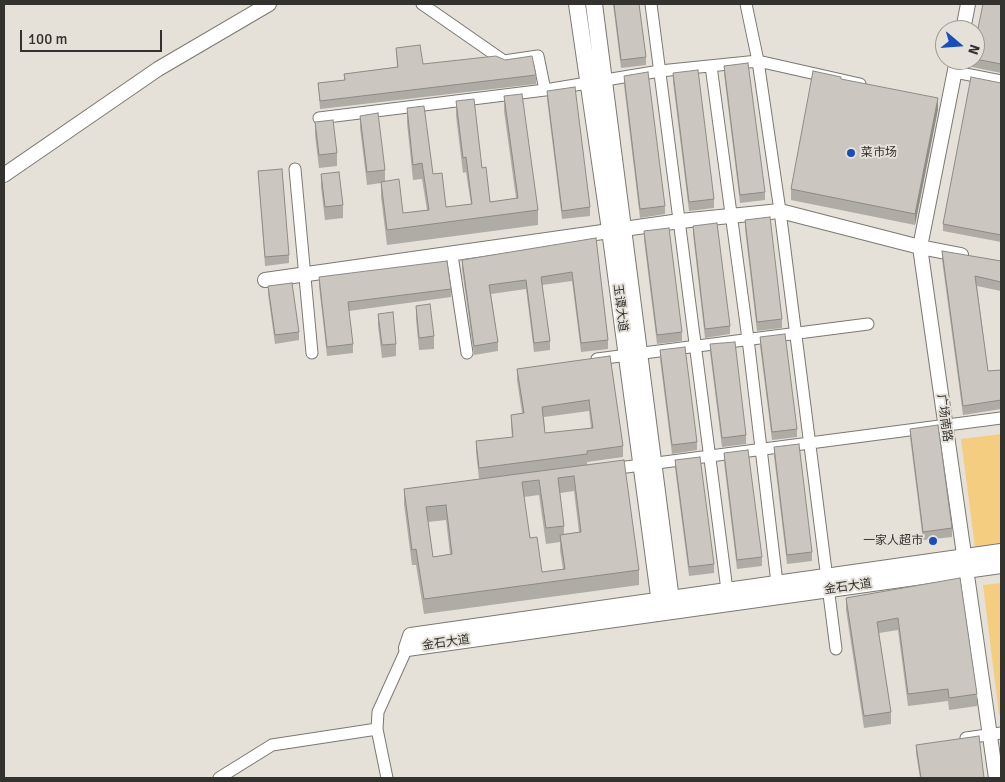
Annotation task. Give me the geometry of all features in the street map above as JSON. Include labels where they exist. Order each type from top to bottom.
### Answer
[{"type":"main road","name":"玉谭大道","points":[[577,4],[597,82]]},
{"type":"main road","name":"玉谭大道","points":[[594,4],[597,82],[666,605]]},
{"type":"main road","name":"金石大道","points":[[407,648],[411,636],[828,584],[964,563],[1001,552]]},
{"type":"main road","name":"金石大道","points":[[964,563],[1001,565]]},
{"type":"main road","name":"金石大道","points":[[666,605],[727,590],[777,583],[828,584]]},
{"type":"street","points":[[4,175],[158,69],[269,4]]},
{"type":"street","points":[[422,4],[504,61],[538,56],[545,90]]},
{"type":"street","points":[[651,4],[727,590]]},
{"type":"street","points":[[746,4],[758,61],[780,211],[836,649]]},
{"type":"street","points":[[965,20],[968,4]]},
{"type":"street","points":[[319,118],[545,90],[660,71],[758,61],[872,86]]},
{"type":"street","points":[[711,66],[748,339],[777,583]]},
{"type":"street","name":"广场南路","points":[[955,70],[944,103],[920,247],[964,563],[996,734],[996,778]]},
{"type":"street","points":[[968,70],[1001,81]]},
{"type":"street","points":[[294,169],[312,353]]},
{"type":"street","points":[[265,280],[452,255],[617,229],[730,215],[780,211],[920,247],[974,257]]},
{"type":"street","points":[[452,255],[467,353]]},
{"type":"street","points":[[588,360],[868,324]]},
{"type":"street","points":[[604,470],[1001,418]]},
{"type":"street","points":[[387,778],[377,729],[378,712],[407,648]]},
{"type":"street","points":[[219,778],[272,745],[377,729]]},
{"type":"street","points":[[954,740],[996,734]]},
{"type":"shaded area","points":[[1001,434],[1001,544],[975,548],[961,439]]},
{"type":"shaded area","points":[[1001,583],[1001,715],[999,715],[983,585]]},
{"type":"building","points":[[614,4],[639,4],[646,57],[621,60]]},
{"type":"building","points":[[983,4],[1001,4],[1001,64],[985,61],[985,20],[980,20]]},
{"type":"building","points":[[420,45],[423,64],[496,56],[505,60],[532,56],[536,75],[320,101],[318,83],[345,80],[344,74],[398,67],[396,48]]},
{"type":"building","points":[[748,63],[765,192],[740,195],[724,66]]},
{"type":"building","points":[[698,70],[714,199],[689,202],[673,73]]},
{"type":"building","points":[[813,71],[841,77],[841,79],[938,98],[915,214],[791,189]]},
{"type":"building","points":[[648,72],[665,206],[640,209],[624,76]]},
{"type":"building","points":[[971,77],[1001,83],[1001,235],[943,224]]},
{"type":"building","points":[[575,87],[590,207],[562,211],[547,91]]},
{"type":"building","points":[[522,94],[538,210],[387,230],[381,182],[399,179],[403,213],[429,210],[422,163],[413,165],[407,108],[424,106],[433,174],[442,173],[446,207],[472,204],[466,157],[463,158],[456,101],[474,99],[482,168],[486,167],[490,202],[518,198],[504,96]]},
{"type":"building","points":[[378,113],[385,170],[367,172],[360,116]]},
{"type":"building","points":[[333,120],[337,153],[319,155],[315,122]]},
{"type":"building","points":[[282,169],[289,255],[265,257],[258,171]]},
{"type":"building","points":[[339,172],[343,205],[325,207],[321,174]]},
{"type":"building","points":[[770,217],[782,319],[757,322],[745,220]]},
{"type":"building","points":[[717,223],[730,326],[705,329],[693,226]]},
{"type":"building","points":[[669,228],[682,332],[657,335],[644,231]]},
{"type":"building","points":[[596,238],[608,340],[581,343],[572,272],[541,277],[550,341],[534,343],[526,280],[489,285],[498,342],[474,346],[462,260]]},
{"type":"building","points":[[942,251],[1001,261],[1001,282],[975,276],[988,371],[1001,370],[1001,400],[963,406]]},
{"type":"building","points":[[447,261],[451,289],[348,302],[353,344],[327,347],[319,277]]},
{"type":"building","points":[[292,283],[299,332],[275,335],[268,286]]},
{"type":"building","points":[[430,304],[434,336],[419,338],[416,306]]},
{"type":"building","points":[[393,312],[396,344],[382,345],[378,314]]},
{"type":"building","points":[[785,334],[797,429],[772,432],[760,337]]},
{"type":"building","points":[[735,342],[746,435],[722,438],[710,344]]},
{"type":"building","points":[[685,347],[697,442],[672,445],[660,350]]},
{"type":"building","points":[[610,356],[623,446],[587,451],[587,454],[479,468],[476,441],[513,437],[511,415],[524,413],[517,369]],"holes":[[[589,400],[593,428],[545,433],[542,407]]]},
{"type":"building","points":[[938,425],[952,528],[923,532],[910,429]]},
{"type":"building","points":[[799,444],[812,552],[787,555],[774,447]]},
{"type":"building","points":[[748,450],[762,557],[737,560],[724,453]]},
{"type":"building","points":[[700,457],[714,564],[689,567],[675,460]]},
{"type":"building","points":[[624,460],[639,570],[424,599],[416,549],[412,550],[404,489]],"holes":[[[574,476],[581,532],[560,535],[565,569],[542,572],[537,537],[530,538],[522,482],[539,480],[546,528],[564,526],[558,478]],[[446,505],[452,554],[433,557],[426,507]]]},
{"type":"building","points":[[960,578],[977,694],[949,698],[948,689],[908,694],[898,618],[877,622],[891,712],[864,716],[846,598]]},
{"type":"building","points":[[979,736],[984,778],[921,778],[916,745]]},
{"type":"place","name":"菜市场","points":[[851,153]]},
{"type":"place","name":"一家人超市","points":[[933,541]]}]
